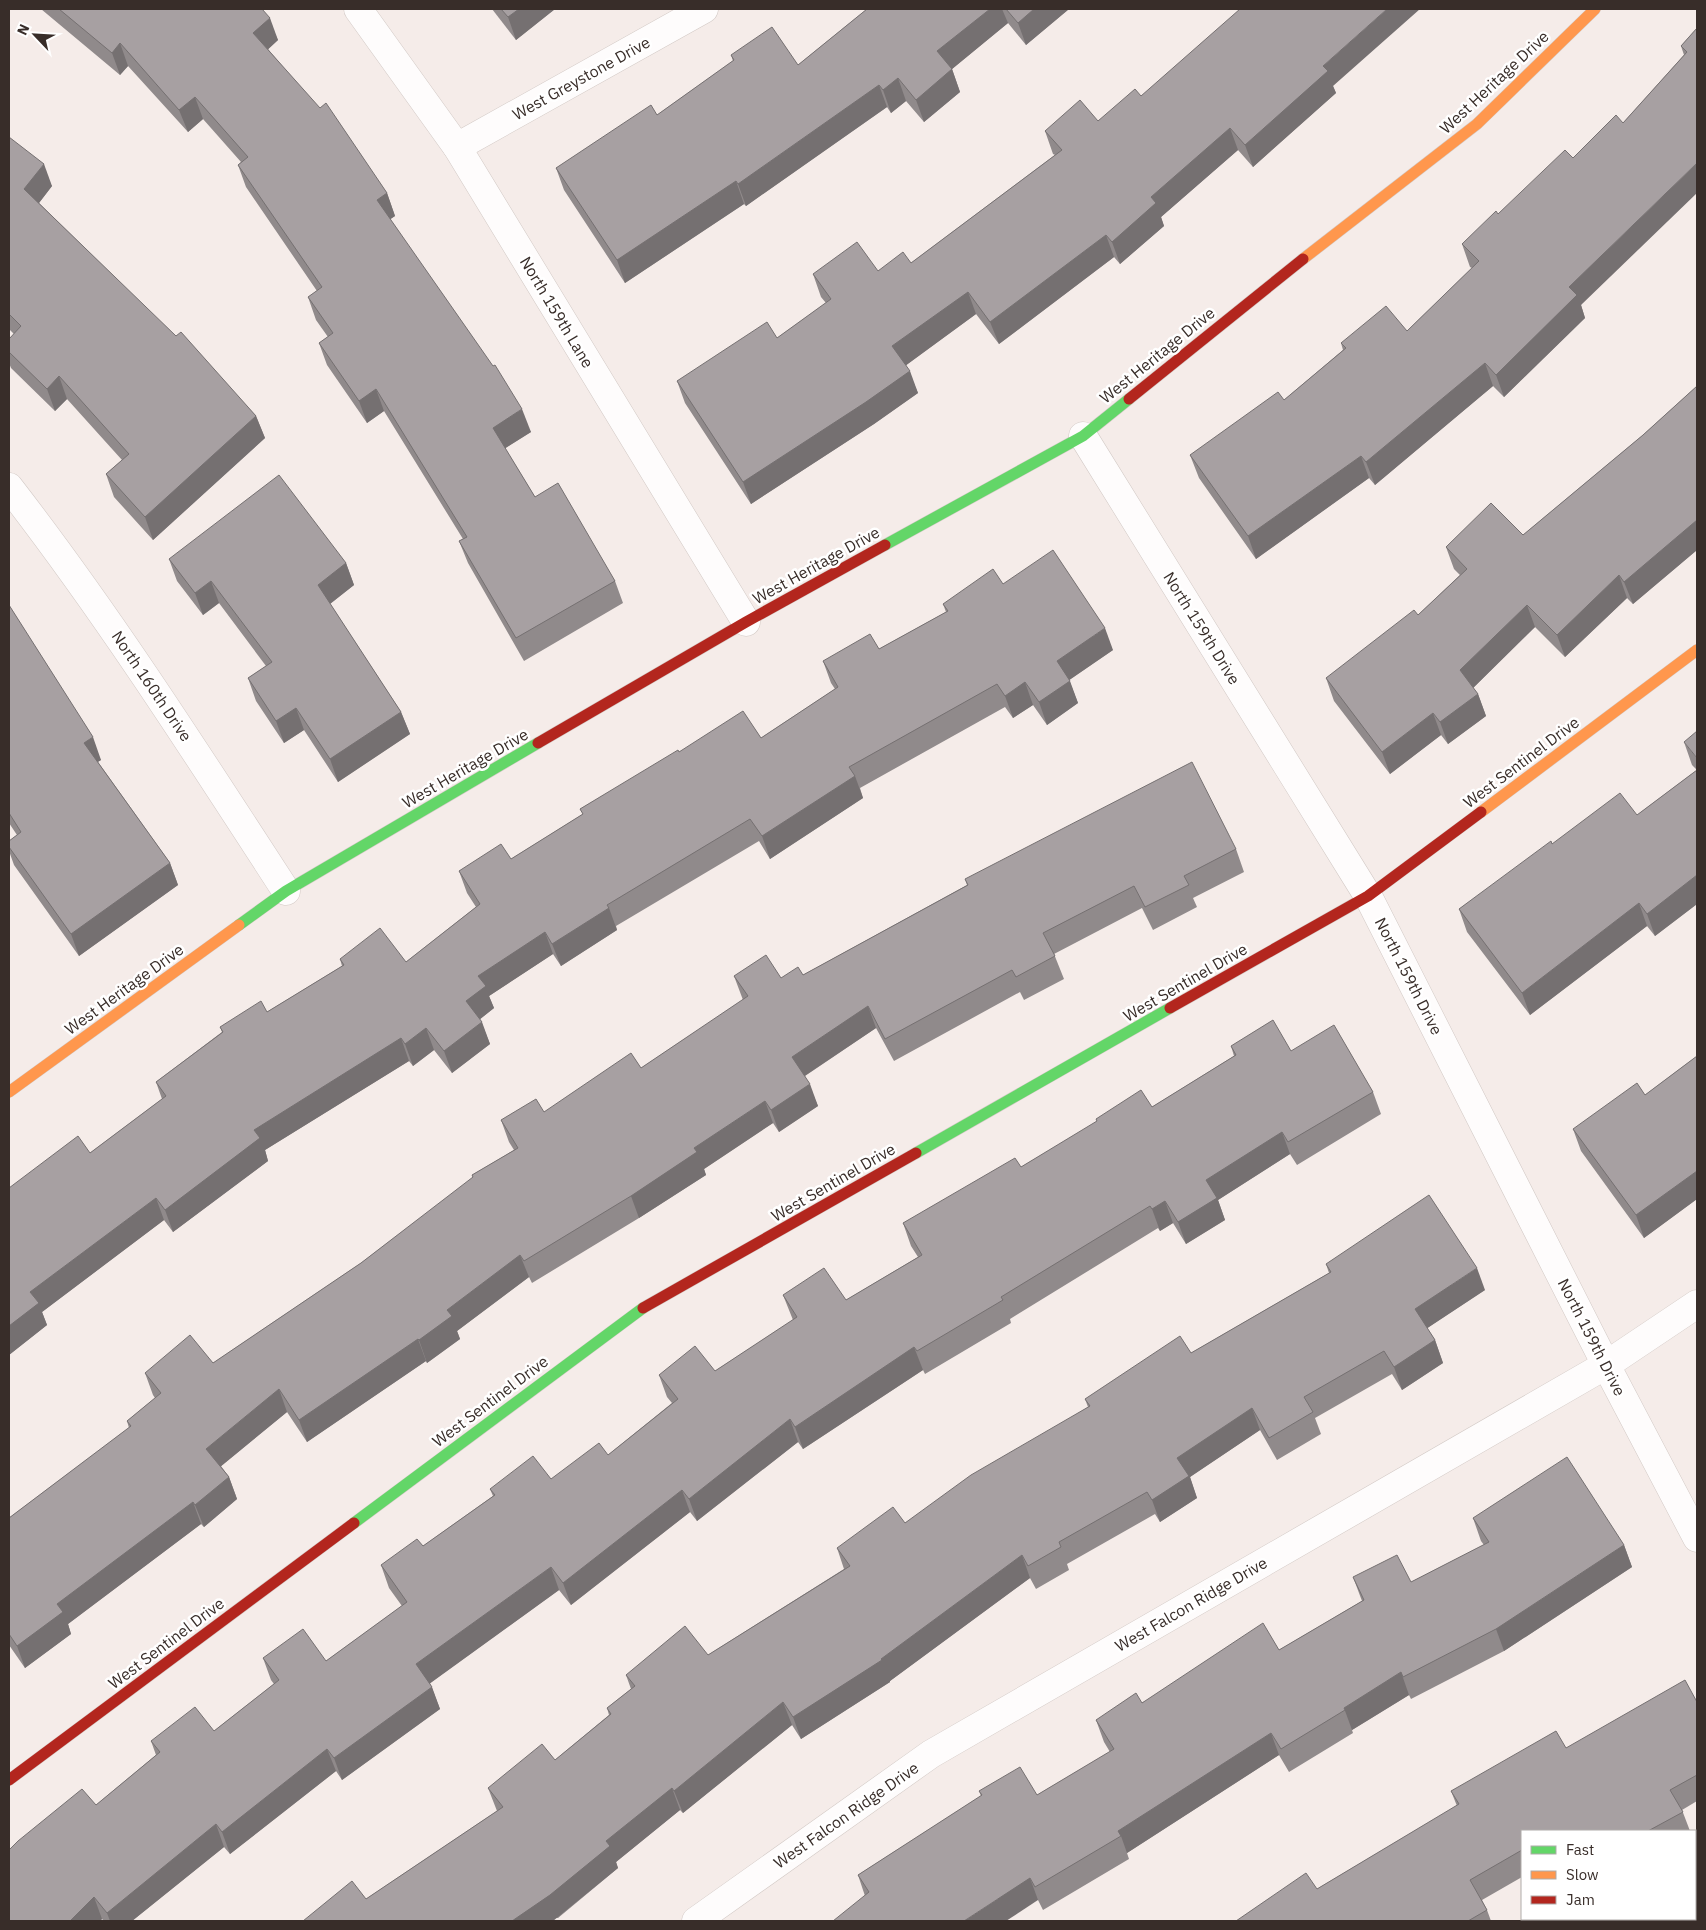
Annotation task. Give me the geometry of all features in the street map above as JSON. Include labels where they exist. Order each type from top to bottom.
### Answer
[{"type":"street","name":"North 159th Lane","points":[[358,9],[457,147],[746,622]]},
{"type":"street","name":"West Greystone Drive","points":[[457,147],[704,9]]},
{"type":"street","name":"West Heritage Drive","points":[[9,1092],[286,891],[746,622],[1083,436],[1246,304],[1477,124],[1595,9]]},
{"type":"street","name":"North 159th Drive","points":[[1083,436],[1368,896],[1606,1365],[1697,1538]]},
{"type":"street","name":"North 160th Drive","points":[[9,487],[94,602],[160,697],[286,891]]},
{"type":"street","name":"West Sentinel Drive","points":[[9,1780],[639,1310],[1368,896],[1697,650]]},
{"type":"street","name":"West Falcon Ridge Drive","points":[[696,1921],[931,1754],[1606,1365],[1697,1304]]},
{"type":"building","points":[[59,9],[262,9],[270,18],[253,33],[320,108],[326,103],[387,193],[377,200],[493,366],[495,365],[522,409],[493,428],[535,497],[558,483],[615,581],[516,638],[459,541],[467,537],[376,389],[359,401],[319,343],[333,333],[308,297],[322,287],[238,165],[248,157],[195,97],[179,110],[120,43],[112,53]]},
{"type":"building","points":[[501,9],[519,9],[508,17]]},
{"type":"building","points":[[867,9],[990,9],[937,51],[952,69],[916,100],[898,78],[883,90],[879,85],[738,184],[736,181],[617,260],[556,168],[651,105],[657,115],[734,60],[731,55],[772,27],[798,65]]},
{"type":"building","points":[[1006,9],[1034,9],[1018,23]]},
{"type":"building","points":[[1240,9],[1387,9],[1323,66],[1328,71],[1245,145],[1230,128],[1151,197],[1156,203],[1112,242],[1106,235],[990,322],[968,292],[892,346],[910,371],[743,482],[677,381],[767,322],[777,338],[831,299],[813,274],[857,242],[878,271],[903,252],[911,263],[1062,150],[1045,131],[1080,100],[1098,121],[1135,89],[1141,96]]},
{"type":"building","points":[[1697,28],[1697,163],[1569,287],[1577,295],[1496,375],[1485,363],[1366,462],[1361,456],[1248,536],[1190,455],[1278,392],[1284,400],[1346,348],[1341,343],[1386,306],[1407,331],[1479,261],[1462,244],[1496,211],[1498,214],[1565,150],[1573,158],[1616,115],[1623,123],[1687,52],[1681,46]]},
{"type":"building","points":[[9,137],[44,164],[24,189],[176,336],[181,332],[256,416],[145,517],[106,474],[129,454],[59,376],[47,389],[9,352],[9,339],[21,326],[9,314]]},
{"type":"building","points":[[1697,386],[1697,520],[1624,582],[1619,575],[1557,635],[1527,605],[1460,670],[1478,694],[1440,722],[1433,713],[1382,752],[1326,678],[1414,610],[1418,615],[1467,569],[1446,547],[1491,503],[1523,535],[1643,435]]},
{"type":"building","points":[[279,475],[346,563],[318,585],[401,712],[330,759],[296,708],[276,721],[248,678],[272,662],[211,581],[195,593],[169,559]]},
{"type":"building","points":[[1053,550],[1105,628],[1057,661],[1070,681],[1039,702],[1025,682],[1005,696],[997,684],[849,767],[855,776],[762,836],[750,819],[607,905],[609,908],[552,944],[545,932],[478,976],[486,986],[466,1001],[482,1022],[444,1051],[426,1028],[405,1044],[401,1038],[254,1130],[260,1138],[165,1210],[156,1198],[30,1292],[39,1303],[9,1326],[9,1188],[78,1136],[90,1153],[166,1096],[156,1082],[223,1032],[220,1027],[261,1001],[267,1012],[344,965],[340,959],[380,928],[406,962],[480,904],[459,871],[501,844],[511,859],[583,814],[580,809],[678,750],[679,752],[743,711],[761,738],[838,687],[823,661],[870,634],[879,649],[948,611],[943,604],[993,569],[1003,584]]},
{"type":"building","points":[[9,605],[93,737],[84,743],[170,863],[71,934],[9,847],[9,841],[21,832],[9,813]]},
{"type":"building","points":[[1697,731],[1697,758],[1684,742]]},
{"type":"building","points":[[1192,762],[1236,849],[1184,876],[1189,885],[1145,907],[1134,886],[1043,933],[1055,956],[1016,977],[1012,970],[885,1039],[868,1006],[792,1057],[810,1084],[771,1110],[765,1101],[694,1148],[697,1152],[631,1196],[524,1261],[520,1255],[447,1310],[452,1316],[299,1420],[279,1389],[206,1449],[229,1477],[195,1505],[193,1502],[57,1604],[63,1612],[17,1646],[9,1634],[9,1518],[131,1426],[127,1421],[161,1393],[145,1373],[190,1335],[213,1363],[361,1263],[473,1177],[472,1175],[518,1148],[501,1120],[536,1099],[544,1112],[631,1053],[641,1068],[748,996],[734,976],[766,955],[781,978],[798,967],[803,975],[968,885],[965,879]]},
{"type":"building","points":[[1697,770],[1697,875],[1647,914],[1639,903],[1522,993],[1459,909],[1551,841],[1552,844],[1620,793],[1637,815]]},
{"type":"building","points":[[1273,1020],[1291,1051],[1334,1025],[1373,1092],[1288,1142],[1282,1132],[1206,1180],[1217,1198],[1178,1222],[1165,1201],[1152,1209],[1150,1206],[1001,1297],[1003,1300],[917,1351],[914,1347],[795,1427],[790,1419],[689,1499],[682,1490],[563,1583],[551,1567],[416,1664],[432,1687],[334,1758],[327,1749],[222,1832],[216,1824],[107,1913],[94,1897],[70,1921],[9,1921],[9,1850],[18,1841],[82,1789],[96,1805],[160,1752],[151,1741],[195,1707],[214,1731],[279,1680],[263,1658],[303,1629],[326,1661],[407,1602],[381,1565],[417,1539],[423,1546],[495,1495],[490,1489],[533,1456],[551,1479],[599,1443],[608,1455],[678,1399],[659,1375],[695,1346],[715,1371],[797,1317],[783,1295],[824,1268],[846,1300],[922,1255],[903,1223],[1015,1158],[1021,1167],[1097,1121],[1096,1119],[1141,1090],[1152,1107],[1236,1055],[1231,1046]]},
{"type":"building","points":[[1697,1056],[1697,1171],[1636,1215],[1573,1129],[1637,1083],[1645,1095]]},
{"type":"building","points":[[1429,1195],[1477,1268],[1415,1309],[1435,1340],[1394,1367],[1384,1351],[1304,1397],[1313,1412],[1269,1438],[1252,1408],[1177,1458],[1189,1476],[1152,1500],[1147,1492],[1059,1542],[1061,1547],[1028,1566],[1022,1555],[882,1660],[793,1717],[783,1702],[674,1791],[672,1788],[606,1841],[610,1846],[550,1895],[512,1921],[303,1921],[352,1881],[366,1899],[503,1807],[488,1788],[542,1744],[555,1760],[611,1714],[607,1708],[635,1686],[626,1675],[685,1626],[708,1655],[850,1566],[837,1548],[893,1507],[905,1523],[971,1475],[1090,1406],[1085,1399],[1180,1336],[1191,1353],[1331,1272],[1326,1264]]},
{"type":"building","points":[[1567,1457],[1624,1545],[1496,1629],[1403,1677],[1401,1672],[1344,1708],[1345,1710],[1281,1749],[1271,1733],[1118,1831],[1121,1836],[1035,1887],[1030,1878],[964,1921],[833,1921],[869,1892],[858,1875],[982,1795],[979,1791],[1020,1767],[1037,1795],[1114,1749],[1096,1720],[1136,1693],[1142,1703],[1263,1623],[1279,1650],[1364,1600],[1353,1577],[1397,1555],[1411,1582],[1489,1542],[1473,1518]]},
{"type":"building","points":[[1685,1680],[1697,1702],[1697,1775],[1670,1790],[1683,1812],[1650,1830],[1521,1830],[1521,1851],[1470,1880],[1487,1910],[1468,1921],[1236,1921],[1306,1873],[1317,1889],[1459,1804],[1451,1791],[1556,1731],[1566,1748]]},
{"type":"traffic: fast","points":[[885,545],[1083,436],[1129,399]]},
{"type":"traffic: fast","points":[[239,925],[286,891],[538,743]]},
{"type":"traffic: fast","points":[[916,1153],[1170,1008]]},
{"type":"traffic: fast","points":[[354,1523],[643,1308]]},
{"type":"traffic: slow","points":[[1303,259],[1477,124],[1595,9]]},
{"type":"traffic: slow","points":[[1481,812],[1697,650]]},
{"type":"traffic: slow","points":[[9,1092],[239,925]]},
{"type":"traffic: jam","points":[[1129,399],[1303,259]]},
{"type":"traffic: jam","points":[[538,743],[746,622],[885,545]]},
{"type":"traffic: jam","points":[[1170,1008],[1368,896],[1481,812]]},
{"type":"traffic: jam","points":[[643,1308],[916,1153]]},
{"type":"traffic: jam","points":[[9,1780],[354,1523]]}]
